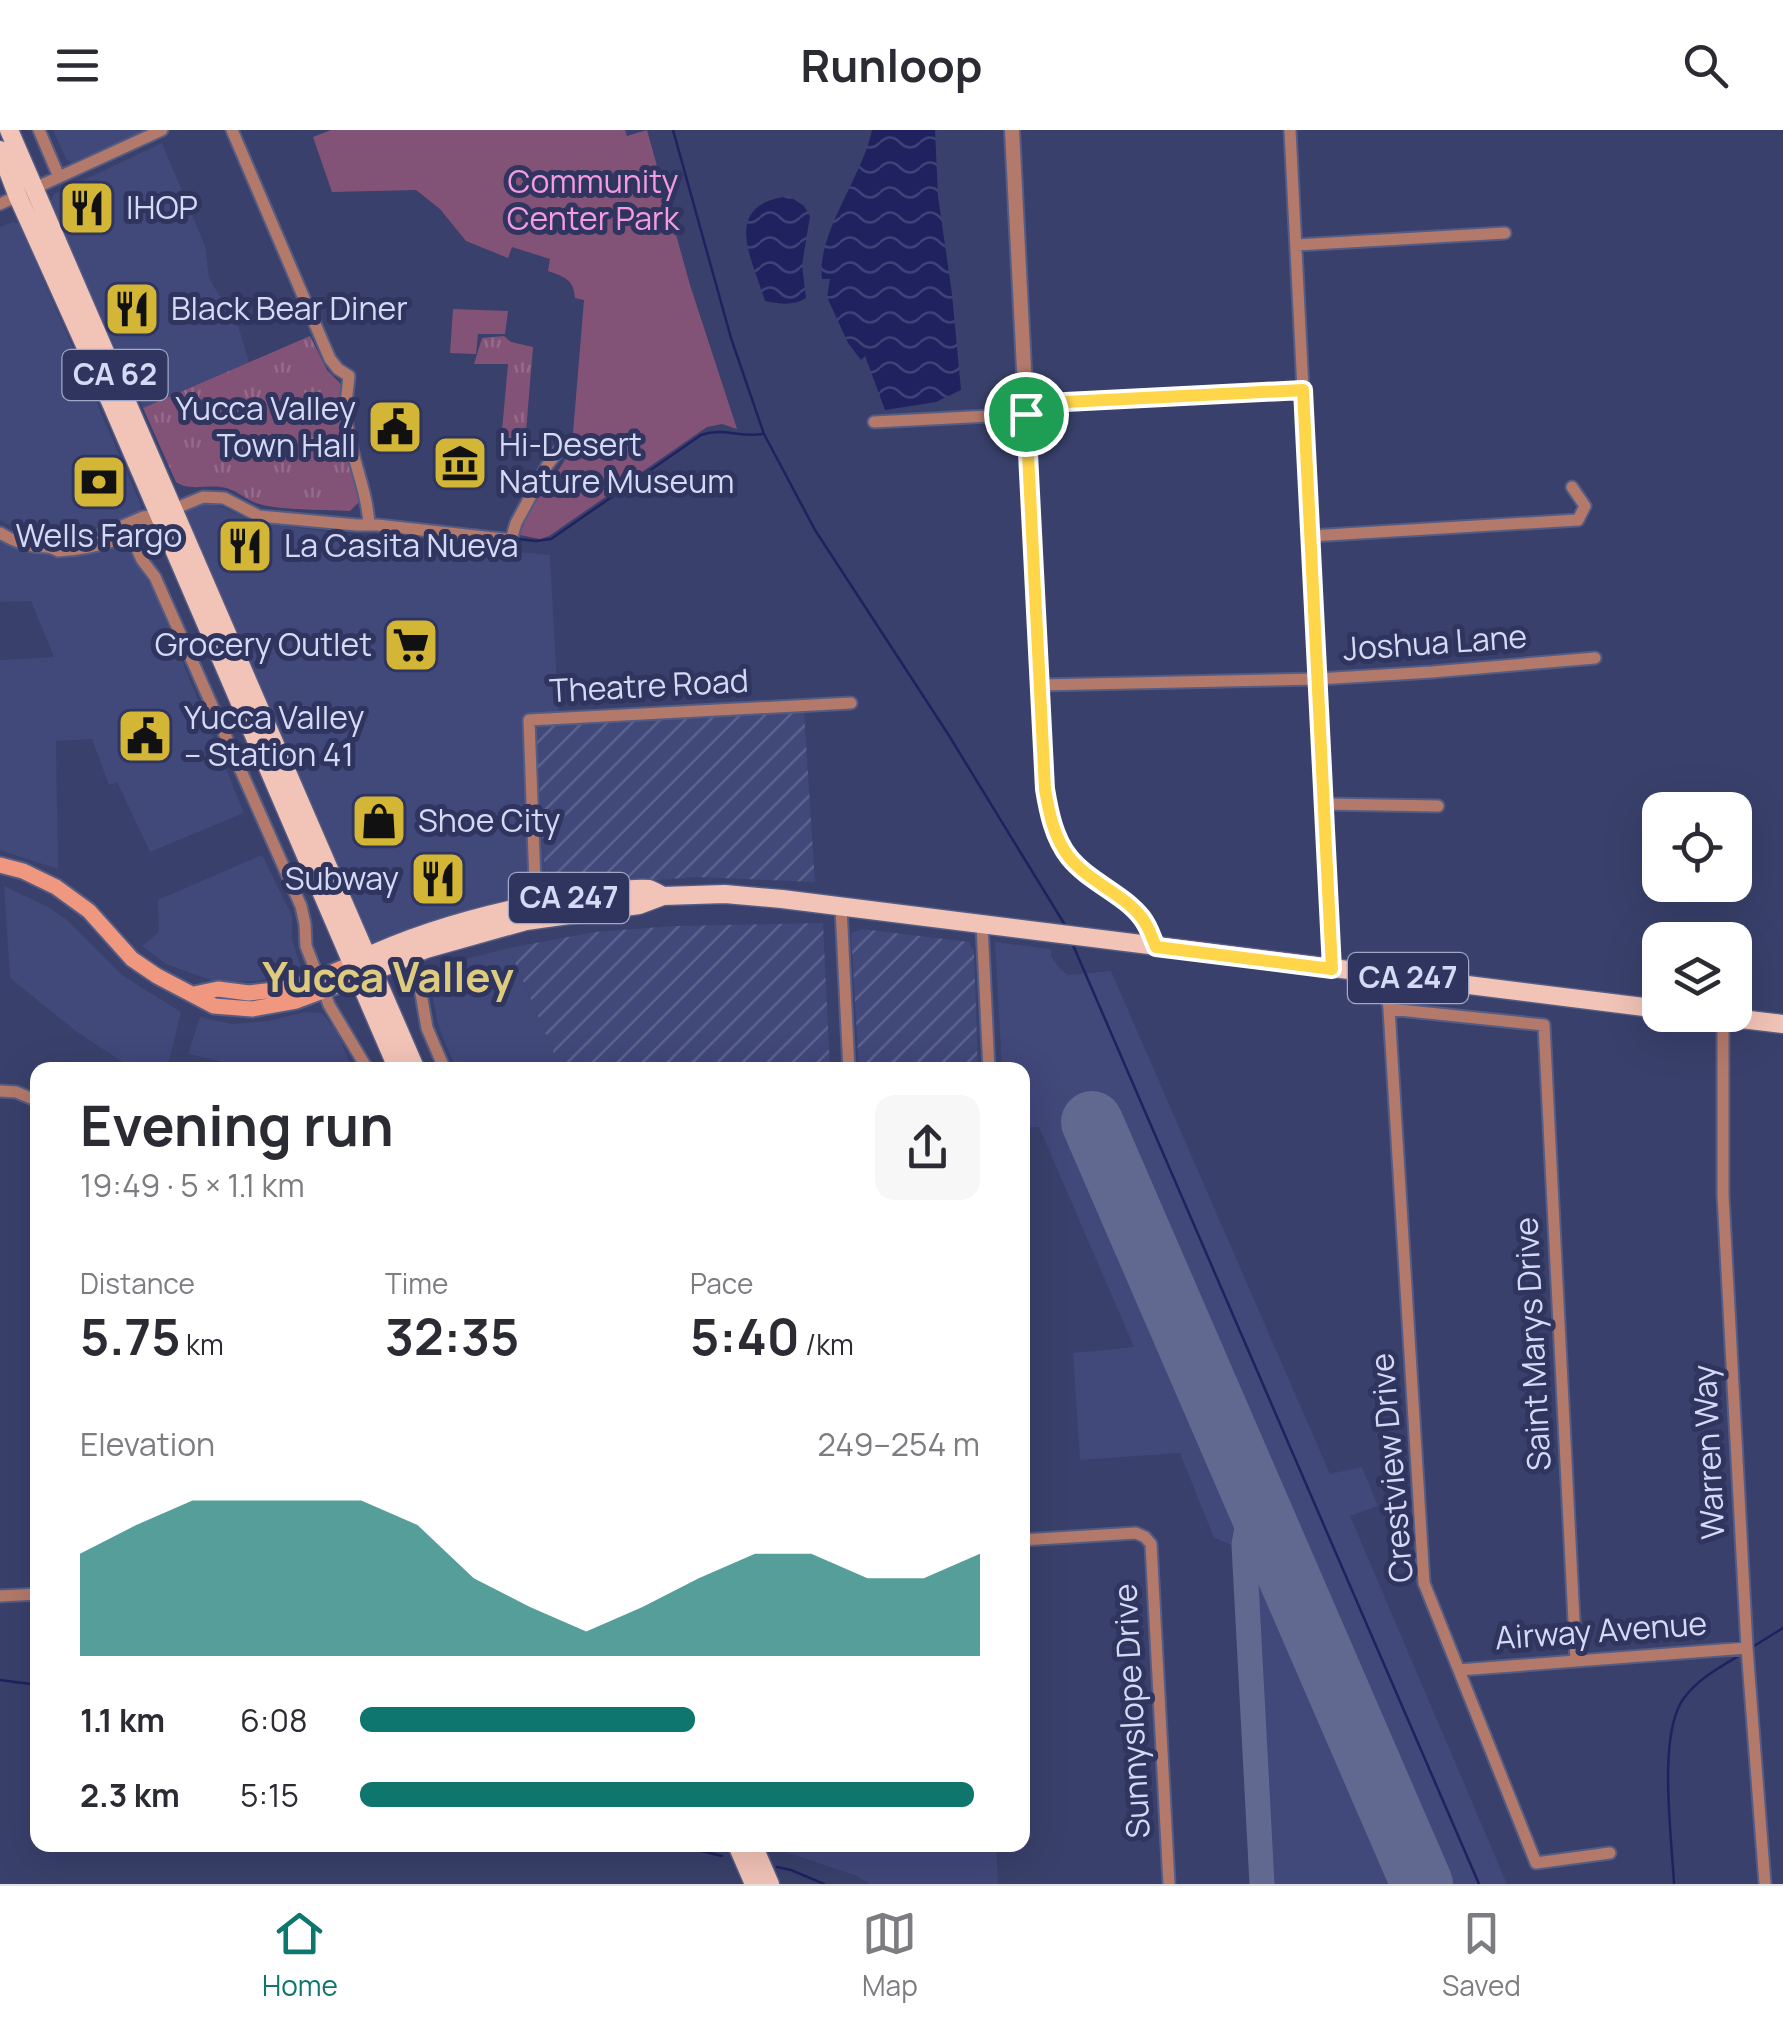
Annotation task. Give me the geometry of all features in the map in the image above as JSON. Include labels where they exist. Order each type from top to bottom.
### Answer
[{"type":"main road","name":"CA 62","points":[[9,130],[17,197]]},
{"type":"main road","name":"CA 62","points":[[0,150],[17,197],[166,512],[362,967],[395,1062]]},
{"type":"main road","points":[[0,865],[56,886],[89,911],[132,959],[194,994],[218,989],[263,992],[321,984],[362,967]]},
{"type":"main road","name":"CA 247","points":[[362,967],[456,924],[536,912],[619,891],[650,890],[663,896],[733,895],[841,907],[1642,1007]]},
{"type":"main road","name":"CA 247","points":[[362,967],[480,933],[536,912]]},
{"type":"main road","name":"CA 62","points":[[362,967],[412,1062]]},
{"type":"main road","points":[[1752,1020],[1783,1024]]},
{"type":"main road","points":[[740,1852],[754,1884]]},
{"type":"main road","points":[[756,1852],[770,1884]]},
{"type":"street","points":[[40,130],[59,176]]},
{"type":"street","points":[[17,197],[162,130]]},
{"type":"street","points":[[232,130],[330,359],[348,376],[346,414],[369,525]]},
{"type":"street","points":[[1012,130],[1048,812],[1068,856],[1087,876],[1141,916],[1156,947]]},
{"type":"street","points":[[1290,130],[1332,969]]},
{"type":"street","points":[[1296,245],[1505,233]]},
{"type":"street","points":[[874,422],[1303,390]]},
{"type":"street","points":[[0,533],[32,546],[52,546],[86,540],[203,498],[224,498],[259,516],[511,540],[516,523],[560,449]]},
{"type":"street","points":[[1310,536],[1578,520],[1585,506],[1572,486]]},
{"type":"street","points":[[52,546],[58,551],[73,550],[108,542],[147,526],[166,512]]},
{"type":"street","points":[[130,533],[142,560],[155,576],[301,906],[306,946],[329,1006],[363,1062]]},
{"type":"street","name":"Joshua Lane","points":[[1040,685],[1318,679],[1594,658]]},
{"type":"street","name":"Theatre Road","points":[[536,912],[529,720],[852,703]]},
{"type":"street","points":[[1324,804],[1438,806]]},
{"type":"street","points":[[841,907],[849,1062]]},
{"type":"street","points":[[982,925],[989,1062]]},
{"type":"street","points":[[410,955],[418,976],[427,1028],[442,1062]]},
{"type":"street","name":"Crestview Drive","points":[[1384,975],[1424,1582],[1536,1863],[1610,1854]]},
{"type":"street","name":"Saint Marys Drive","points":[[1389,1009],[1544,1025],[1576,1661]]},
{"type":"street","name":"Warren Way","points":[[1716,1032],[1747,1648],[1764,1884]]},
{"type":"street","points":[[0,1091],[30,1098]]},
{"type":"street","name":"Sunnyslope Drive","points":[[1030,1540],[1136,1533],[1151,1544],[1169,1884]]},
{"type":"street","points":[[0,1596],[30,1594]]},
{"type":"street","name":"Airway Avenue","points":[[1460,1670],[1747,1648]]},
{"type":"shaded area","points":[[53,130],[146,130],[72,163],[66,159]]},
{"type":"shaded area","points":[[162,143],[205,246],[209,278],[219,295],[232,306],[249,362],[143,408],[50,204],[54,194]]},
{"type":"shaded area","points":[[19,224],[141,505],[140,514],[123,522],[76,534],[48,536],[21,531],[0,520],[0,227]]},
{"type":"shaded area","points":[[200,503],[215,504],[254,522],[550,555],[559,722],[535,725],[546,889],[369,948],[178,514]]},
{"type":"shaded area","points":[[0,541],[14,548],[59,554],[124,542],[154,591],[244,813],[150,852],[117,782],[109,785],[92,739],[56,741],[58,869],[0,850],[0,660],[54,657],[31,601],[0,602]]},
{"type":"shaded area","points":[[804,712],[815,882],[696,877],[546,889],[535,724]]},
{"type":"shaded area","points":[[262,855],[292,916],[292,939],[300,965],[293,973],[258,981],[216,982],[166,964],[142,946],[159,932],[158,900]]},
{"type":"shaded area","points":[[4,886],[67,920],[122,975],[181,1012],[169,1062],[123,1062],[77,1032],[10,978]]},
{"type":"shaded area","points":[[823,923],[830,1062],[558,1062],[509,948],[595,932]]},
{"type":"shaded area","points":[[862,929],[969,942],[974,951],[978,1062],[859,1062],[851,933]]},
{"type":"shaded area","points":[[995,942],[1051,949],[1051,956],[1068,975],[1111,971],[1330,1474],[1362,1467],[1378,1506],[1350,1516],[1507,1884],[1255,1884],[1240,1548],[1214,1538],[1180,1453],[1080,1460],[1073,1353],[1134,1347],[1039,1127],[1030,1127],[1030,1062],[1002,1062]]},
{"type":"shaded area","points":[[509,948],[558,1062],[453,1062],[437,1019],[429,976],[442,965]]},
{"type":"shaded area","points":[[305,1012],[322,1013],[338,1033],[349,1062],[224,1062],[188,1054],[200,1017],[232,1024],[269,1021]]},
{"type":"shaded area","points":[[786,1852],[996,1852],[998,1884],[870,1884]]},
{"type":"green space","name":"Community Center Park","points":[[331,130],[625,130],[627,136],[647,130],[690,285],[737,429],[722,424],[707,427],[549,536],[540,539],[520,535],[530,511],[572,445],[584,300],[575,298],[567,280],[548,271],[550,259],[512,247],[508,258],[466,241],[440,209],[416,190],[332,192],[313,137]]},
{"type":"green space","points":[[453,309],[508,311],[505,334],[478,334],[476,354],[450,353]]},
{"type":"green space","points":[[310,336],[327,370],[341,384],[341,427],[359,502],[350,511],[275,507],[256,503],[226,488],[192,487],[176,482],[143,408]]},
{"type":"green space","points":[[504,336],[511,342],[533,347],[525,443],[501,442],[508,364],[474,364],[482,338]]},
{"type":"water","points":[[872,130],[935,130],[938,196],[961,390],[936,402],[885,410],[865,356],[861,360],[848,343],[827,297],[830,279],[822,279],[826,243]]},
{"type":"water","points":[[789,196],[804,206],[810,216],[802,265],[806,298],[796,302],[765,301],[749,251],[748,222],[754,210],[768,201]]},
{"type":"waterway","points":[[673,130],[731,338],[764,434],[815,530],[948,734],[1065,925]]},
{"type":"waterway","points":[[518,539],[551,539],[701,435],[762,434]]},
{"type":"waterway","points":[[1073,945],[1479,1884]]},
{"type":"waterway","points":[[1754,1646],[1783,1628]]},
{"type":"waterway","points":[[1674,1884],[1668,1761],[1676,1714],[1696,1685],[1740,1655]]},
{"type":"waterway","points":[[0,1680],[30,1684]]},
{"type":"waterway","points":[[705,1852],[722,1856]]},
{"type":"waterway","points":[[777,1867],[824,1884]]},
{"type":"taxiway","points":[[1261,1516],[1248,1522],[1244,1545],[1262,1884]]},
{"type":"runway","points":[[1092,1122],[1422,1884]]},
{"type":"place","name":"IHOP","points":[[87,208]]},
{"type":"place","name":"Black Bear Diner","points":[[132,309]]},
{"type":"place","name":"Yucca Valley Town Hall","points":[[395,427]]},
{"type":"place","name":"Hi-Desert Nature Museum","points":[[460,463]]},
{"type":"place","name":"Wells Fargo","points":[[99,482]]},
{"type":"place","name":"La Casita Nueva","points":[[245,546]]},
{"type":"place","name":"Grocery Outlet","points":[[411,645]]},
{"type":"place","name":"Yucca Valley – Station 41","points":[[145,736]]},
{"type":"place","name":"Shoe City","points":[[379,821]]},
{"type":"place","name":"Subway","points":[[438,879]]},
{"type":"district","name":"Yucca Valley","points":[[388,977]]},
{"type":"route","points":[[1303,390],[1332,969],[1156,947],[1141,916],[1087,876],[1058,840],[1045,789],[1026,414],[1026,404],[1303,390]]}]
